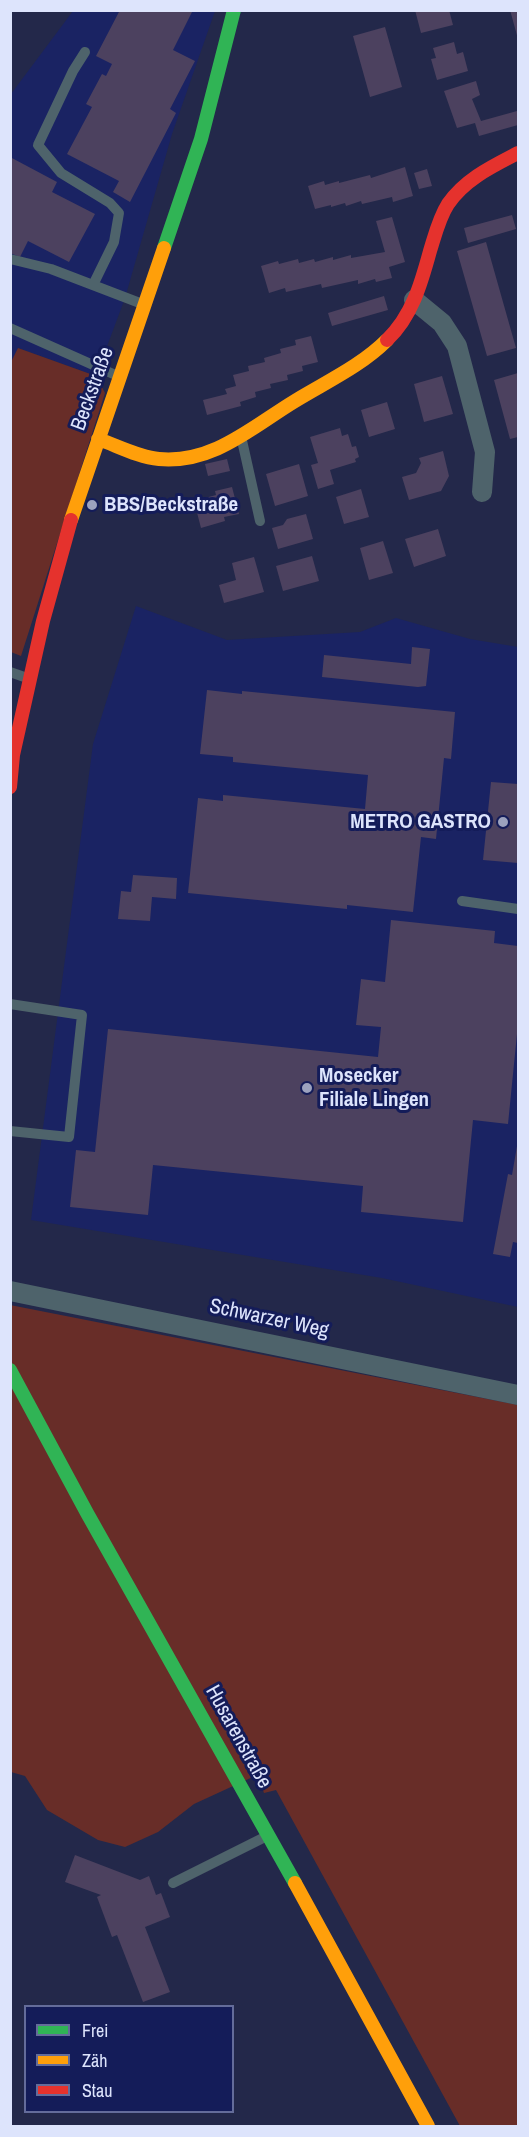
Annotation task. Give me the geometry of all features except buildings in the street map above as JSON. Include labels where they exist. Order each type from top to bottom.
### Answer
[{"type":"street","name":"Beckstraße","points":[[10,787],[14,755],[30,679],[62,552],[98,439],[201,139],[234,10]]},
{"type":"street","points":[[98,439],[165,459],[206,453],[241,436],[351,366],[389,339],[406,318],[443,214],[454,199],[468,182],[519,153]]},
{"type":"street","points":[[414,300],[442,323],[457,346],[485,452],[482,492]]},
{"type":"street","name":"Schwarzer Weg","points":[[10,1291],[519,1395]]},
{"type":"street","name":"Husarenstraße","points":[[10,1370],[87,1513],[269,1835],[428,2127]]},
{"type":"lane","points":[[85,52],[73,71],[38,145],[61,173],[110,203],[118,213],[114,242],[93,285]]},
{"type":"lane","points":[[10,259],[51,269],[145,305]]},
{"type":"lane","points":[[10,328],[120,378]]},
{"type":"lane","points":[[241,436],[260,521]]},
{"type":"lane","points":[[10,672],[30,679]]},
{"type":"lane","points":[[462,902],[519,909]]},
{"type":"lane","points":[[10,1004],[82,1015],[69,1137],[10,1131]]},
{"type":"lane","points":[[173,1883],[269,1835]]},
{"type":"shaded area","points":[[73,11],[215,11],[172,134],[125,298],[96,376],[18,348],[11,364],[11,94]]},
{"type":"shaded area","points":[[18,348],[96,376],[105,393],[21,656],[11,652],[10,364]]},
{"type":"shaded area","points":[[136,606],[227,640],[360,632],[396,618],[470,639],[518,647],[518,1307],[382,1278],[31,1220],[93,744]]},
{"type":"shaded area","points":[[10,1305],[518,1405],[518,2126],[460,2126],[276,1790],[264,1793],[257,1775],[194,1804],[158,1832],[125,1847],[98,1840],[47,1810],[25,1776],[11,1772]]},
{"type":"traffic: fast","points":[[164,248],[201,139],[234,10]]},
{"type":"traffic: fast","points":[[10,1370],[87,1513],[295,1883]]},
{"type":"traffic: slow","points":[[71,520],[164,248]]},
{"type":"traffic: slow","points":[[98,439],[151,458],[179,459],[197,456],[231,442],[355,366],[387,340]]},
{"type":"traffic: slow","points":[[295,1883],[428,2126]]},
{"type":"traffic: jam","points":[[387,340],[403,321],[414,299],[442,215],[448,204],[471,180],[518,153]]},
{"type":"traffic: jam","points":[[10,787],[13,755],[43,621],[71,520]]},
{"type":"place","name":"BBS/Beckstraße","points":[[92,505]]},
{"type":"place","name":"METRO GASTRO","points":[[503,822]]},
{"type":"place","name":"Mosecker Filiale Lingen","points":[[307,1088]]}]
